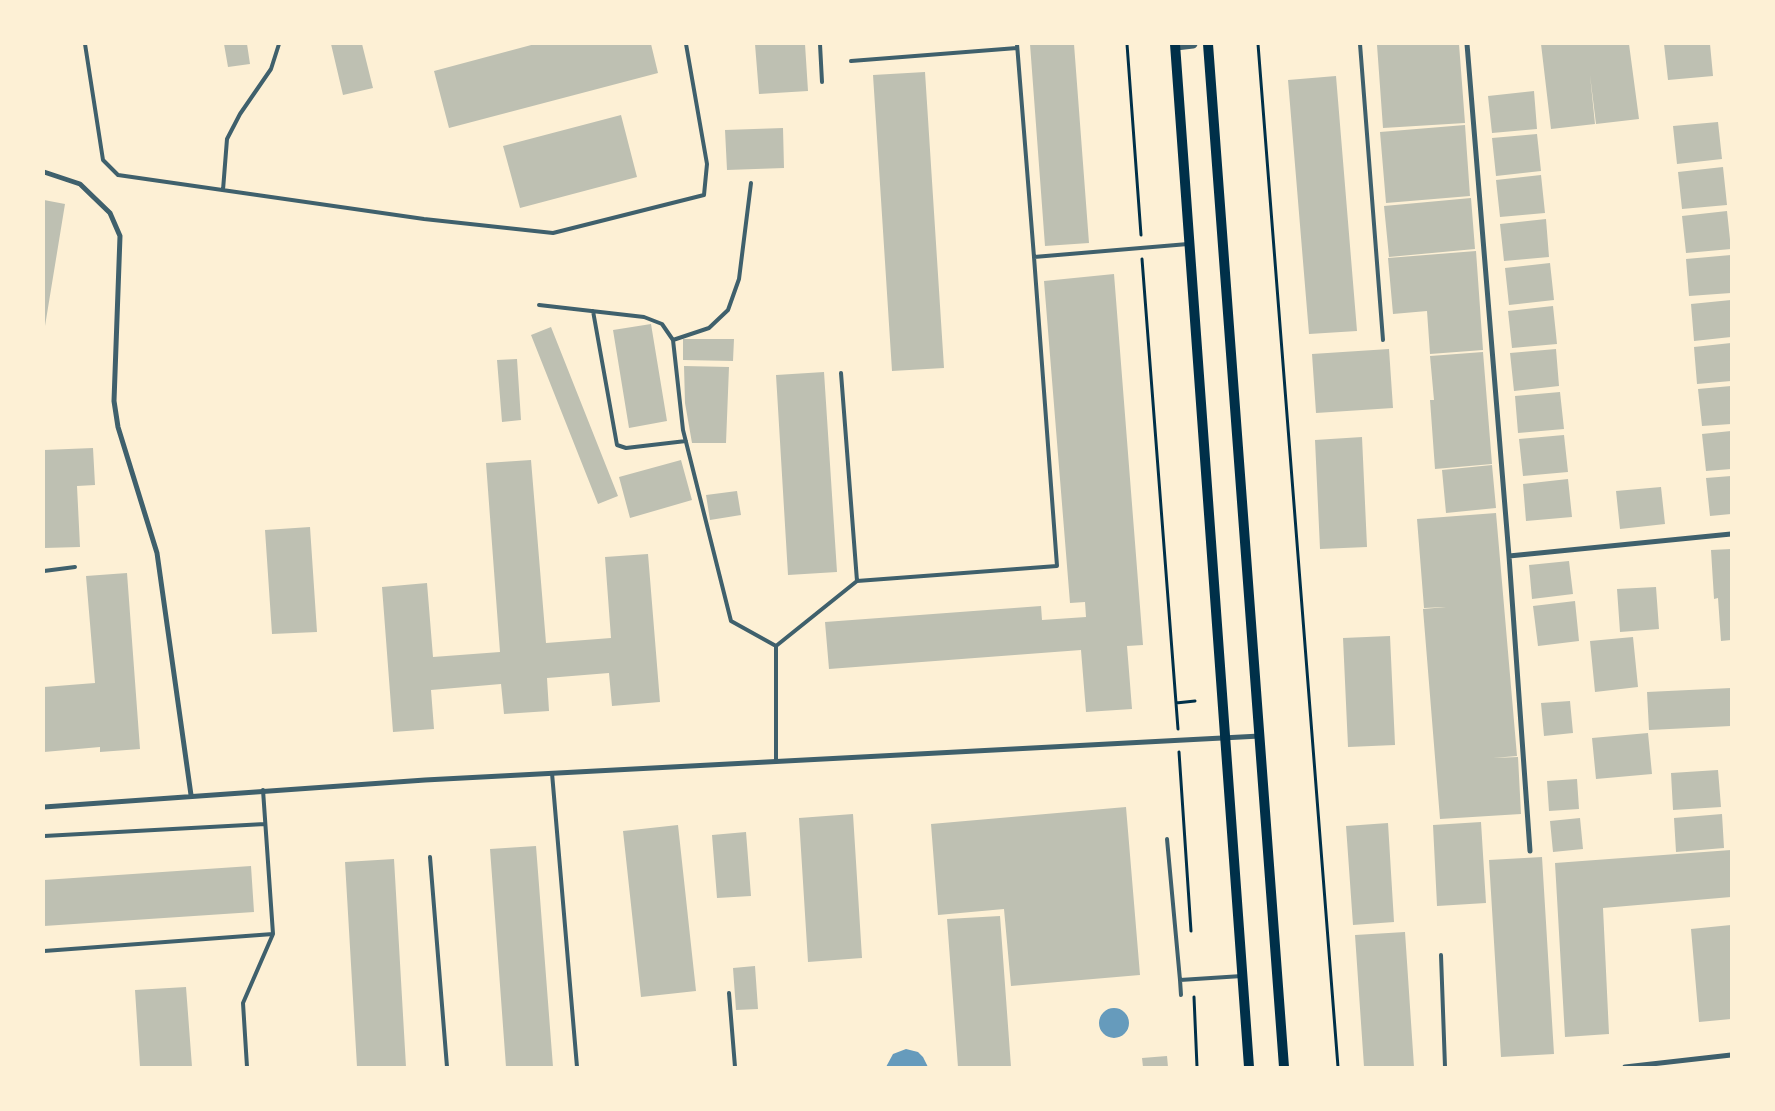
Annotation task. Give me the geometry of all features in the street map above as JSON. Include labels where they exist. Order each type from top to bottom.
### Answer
[{"type":"main road","points":[[1208,44],[1284,1067]]},
{"type":"main road","points":[[1175,45],[1249,1067]]},
{"type":"street","points":[[1175,45],[1193,44]]},
{"type":"street","points":[[1467,44],[1509,556],[1530,850]]},
{"type":"street","points":[[44,172],[80,184],[110,213],[120,236],[114,401],[118,427],[157,553],[191,795]]},
{"type":"street","points":[[1509,556],[1731,534]]},
{"type":"street","points":[[44,806],[263,790],[552,773],[1260,736]]},
{"type":"street","points":[[1625,1067],[1731,1055]]},
{"type":"lane","points":[[85,44],[103,160],[118,175],[424,219],[553,233],[704,195],[707,164],[686,44]]},
{"type":"lane","points":[[223,190],[227,139],[240,114],[271,68],[279,44]]},
{"type":"lane","points":[[820,44],[822,82]]},
{"type":"lane","points":[[1360,44],[1383,340]]},
{"type":"lane","points":[[776,646],[857,581],[1057,566],[1017,46],[851,61]]},
{"type":"lane","points":[[673,340],[709,328],[728,310],[740,279],[751,183]]},
{"type":"lane","points":[[1034,257],[1190,244]]},
{"type":"lane","points":[[539,305],[644,317],[662,324],[673,340],[686,441],[731,621],[776,646]]},
{"type":"lane","points":[[593,311],[617,445],[626,448],[686,441]]},
{"type":"lane","points":[[841,373],[857,581]]},
{"type":"lane","points":[[44,571],[75,567]]},
{"type":"lane","points":[[776,646],[776,761]]},
{"type":"lane","points":[[552,773],[577,1067]]},
{"type":"lane","points":[[247,1067],[243,1003],[273,934],[263,790]]},
{"type":"lane","points":[[44,836],[266,824]]},
{"type":"lane","points":[[1167,839],[1181,995]]},
{"type":"lane","points":[[430,857],[447,1067]]},
{"type":"lane","points":[[44,951],[273,934]]},
{"type":"lane","points":[[1441,955],[1445,1067]]},
{"type":"lane","points":[[1180,980],[1242,976]]},
{"type":"lane","points":[[729,994],[735,1067]]},
{"type":"path","points":[[1127,44],[1179,741],[1191,939]]},
{"type":"path","points":[[1258,44],[1338,1067]]},
{"type":"path","points":[[1176,703],[1195,701]]},
{"type":"path","points":[[1194,979],[1197,1067]]},
{"type":"water","points":[[1114,1008],[1125,1012],[1129,1023],[1125,1034],[1114,1038],[1103,1034],[1099,1023],[1103,1012]]},
{"type":"water","points":[[906,1049],[918,1052],[928,1067],[886,1067],[893,1054]]},
{"type":"building","points":[[224,44],[247,44],[250,64],[228,67]]},
{"type":"building","points":[[331,44],[362,44],[373,88],[343,95]]},
{"type":"building","points":[[535,44],[651,44],[658,73],[449,128],[434,71]]},
{"type":"building","points":[[755,44],[805,44],[808,91],[759,94]]},
{"type":"building","points":[[1030,44],[1074,44],[1089,243],[1045,246]]},
{"type":"building","points":[[1459,44],[1465,123],[1383,128],[1377,45]]},
{"type":"building","points":[[1541,44],[1629,44],[1639,119],[1596,124],[1590,75],[1595,124],[1551,129]]},
{"type":"building","points":[[1664,44],[1710,44],[1713,76],[1668,80]]},
{"type":"building","points":[[925,72],[944,368],[892,371],[873,75]]},
{"type":"building","points":[[1336,76],[1357,331],[1309,334],[1288,80]]},
{"type":"building","points":[[1534,91],[1537,129],[1492,133],[1488,96]]},
{"type":"building","points":[[621,115],[637,177],[520,208],[503,146]]},
{"type":"building","points":[[1718,122],[1722,159],[1677,164],[1673,126]]},
{"type":"building","points":[[1465,125],[1470,196],[1386,203],[1380,132]]},
{"type":"building","points":[[783,128],[784,168],[727,170],[725,130]]},
{"type":"building","points":[[1537,134],[1541,171],[1496,176],[1492,138]]},
{"type":"building","points":[[1723,167],[1727,205],[1682,209],[1678,172]]},
{"type":"building","points":[[1541,175],[1545,213],[1500,217],[1496,180]]},
{"type":"building","points":[[1471,198],[1475,249],[1389,257],[1384,206]]},
{"type":"building","points":[[44,200],[65,204],[45,326],[44,326]]},
{"type":"building","points":[[1727,211],[1731,249],[1686,253],[1682,216]]},
{"type":"building","points":[[1546,219],[1549,257],[1504,261],[1500,224]]},
{"type":"building","points":[[1476,251],[1483,350],[1430,354],[1427,311],[1393,314],[1388,258]]},
{"type":"building","points":[[1731,255],[1731,293],[1689,296],[1686,259]]},
{"type":"building","points":[[1550,263],[1554,300],[1509,305],[1505,268]]},
{"type":"building","points":[[1114,274],[1143,645],[1127,646],[1132,709],[1086,712],[1081,650],[829,669],[825,622],[1041,606],[1042,620],[1086,617],[1085,602],[1070,603],[1044,281]]},
{"type":"building","points":[[1731,300],[1731,337],[1694,341],[1691,304]]},
{"type":"building","points":[[1553,306],[1557,344],[1512,348],[1508,311]]},
{"type":"building","points":[[651,324],[667,421],[629,428],[613,330]]},
{"type":"building","points":[[551,327],[618,496],[598,504],[531,335]]},
{"type":"building","points":[[683,339],[734,339],[733,361],[683,360]]},
{"type":"building","points":[[1731,343],[1731,381],[1697,384],[1694,347]]},
{"type":"building","points":[[1389,349],[1393,408],[1316,413],[1312,354]]},
{"type":"building","points":[[1556,349],[1559,386],[1514,391],[1510,353]]},
{"type":"building","points":[[1483,352],[1492,464],[1435,469],[1430,400],[1434,400],[1430,356]]},
{"type":"building","points":[[517,359],[521,420],[502,422],[497,360]]},
{"type":"building","points":[[684,366],[729,367],[726,443],[692,443],[685,403]]},
{"type":"building","points":[[824,372],[837,572],[788,575],[776,375]]},
{"type":"building","points":[[1731,386],[1731,424],[1702,426],[1698,389]]},
{"type":"building","points":[[1560,392],[1564,429],[1518,433],[1515,396]]},
{"type":"building","points":[[1731,431],[1731,469],[1706,471],[1702,434]]},
{"type":"building","points":[[1564,435],[1568,472],[1523,476],[1519,439]]},
{"type":"building","points":[[1362,437],[1367,547],[1320,549],[1315,440]]},
{"type":"building","points":[[93,448],[95,485],[77,486],[80,547],[44,548],[44,450]]},
{"type":"building","points":[[531,460],[546,643],[611,638],[605,557],[648,554],[660,702],[612,706],[609,673],[547,678],[549,711],[504,714],[501,684],[431,690],[434,729],[393,732],[382,587],[427,583],[433,657],[500,652],[486,463]]},
{"type":"building","points":[[681,460],[692,500],[630,518],[619,477]]},
{"type":"building","points":[[1492,465],[1496,508],[1446,513],[1442,470]]},
{"type":"building","points":[[1731,476],[1731,514],[1710,516],[1706,478]]},
{"type":"building","points":[[1568,479],[1572,517],[1526,521],[1523,484]]},
{"type":"building","points":[[1661,487],[1665,524],[1620,529],[1616,491]]},
{"type":"building","points":[[737,491],[741,515],[710,520],[706,495]]},
{"type":"building","points":[[1496,513],[1517,756],[1493,758],[1518,757],[1521,814],[1440,819],[1423,609],[1446,607],[1424,608],[1417,519]]},
{"type":"building","points":[[310,527],[317,632],[272,634],[265,530]]},
{"type":"building","points":[[1731,549],[1731,640],[1721,641],[1718,598],[1714,599],[1711,550]]},
{"type":"building","points":[[1569,561],[1573,594],[1532,599],[1529,565]]},
{"type":"building","points":[[127,573],[140,749],[100,752],[100,747],[44,752],[44,687],[95,683],[86,576]]},
{"type":"building","points":[[1656,587],[1659,629],[1620,632],[1617,589]]},
{"type":"building","points":[[1575,601],[1579,641],[1538,646],[1533,606]]},
{"type":"building","points":[[1390,636],[1395,745],[1348,747],[1343,638]]},
{"type":"building","points":[[1633,637],[1638,687],[1595,692],[1590,641]]},
{"type":"building","points":[[1731,688],[1731,726],[1649,730],[1647,692]]},
{"type":"building","points":[[1570,701],[1573,733],[1544,736],[1541,703]]},
{"type":"building","points":[[1648,733],[1652,774],[1596,779],[1592,738]]},
{"type":"building","points":[[1718,770],[1721,807],[1673,810],[1671,773]]},
{"type":"building","points":[[1577,779],[1579,809],[1549,811],[1547,781]]},
{"type":"building","points":[[1126,807],[1140,975],[1011,986],[1004,909],[938,915],[931,824]]},
{"type":"building","points":[[853,814],[862,958],[808,962],[799,818]]},
{"type":"building","points":[[1722,814],[1724,848],[1676,852],[1674,818]]},
{"type":"building","points":[[1580,818],[1583,849],[1553,852],[1550,821]]},
{"type":"building","points":[[1481,822],[1486,903],[1437,906],[1433,825]]},
{"type":"building","points":[[1388,823],[1394,922],[1353,925],[1346,826]]},
{"type":"building","points":[[678,825],[696,991],[641,997],[623,831]]},
{"type":"building","points":[[746,832],[751,896],[717,898],[712,835]]},
{"type":"building","points":[[536,846],[553,1067],[506,1067],[490,849]]},
{"type":"building","points":[[1731,850],[1731,897],[1603,908],[1609,1034],[1565,1037],[1555,863]]},
{"type":"building","points":[[1542,857],[1554,1054],[1501,1057],[1489,860]]},
{"type":"building","points":[[394,859],[406,1067],[357,1067],[345,862]]},
{"type":"building","points":[[251,866],[254,912],[44,926],[44,880]]},
{"type":"building","points":[[1000,916],[1011,1067],[958,1067],[947,919]]},
{"type":"building","points":[[1731,925],[1731,1019],[1699,1022],[1691,929]]},
{"type":"building","points":[[1405,932],[1414,1067],[1364,1067],[1355,935]]},
{"type":"building","points":[[755,966],[758,1009],[736,1010],[733,968]]},
{"type":"building","points":[[186,987],[192,1067],[140,1067],[135,990]]},
{"type":"building","points":[[1167,1056],[1168,1067],[1143,1067],[1142,1058]]}]
